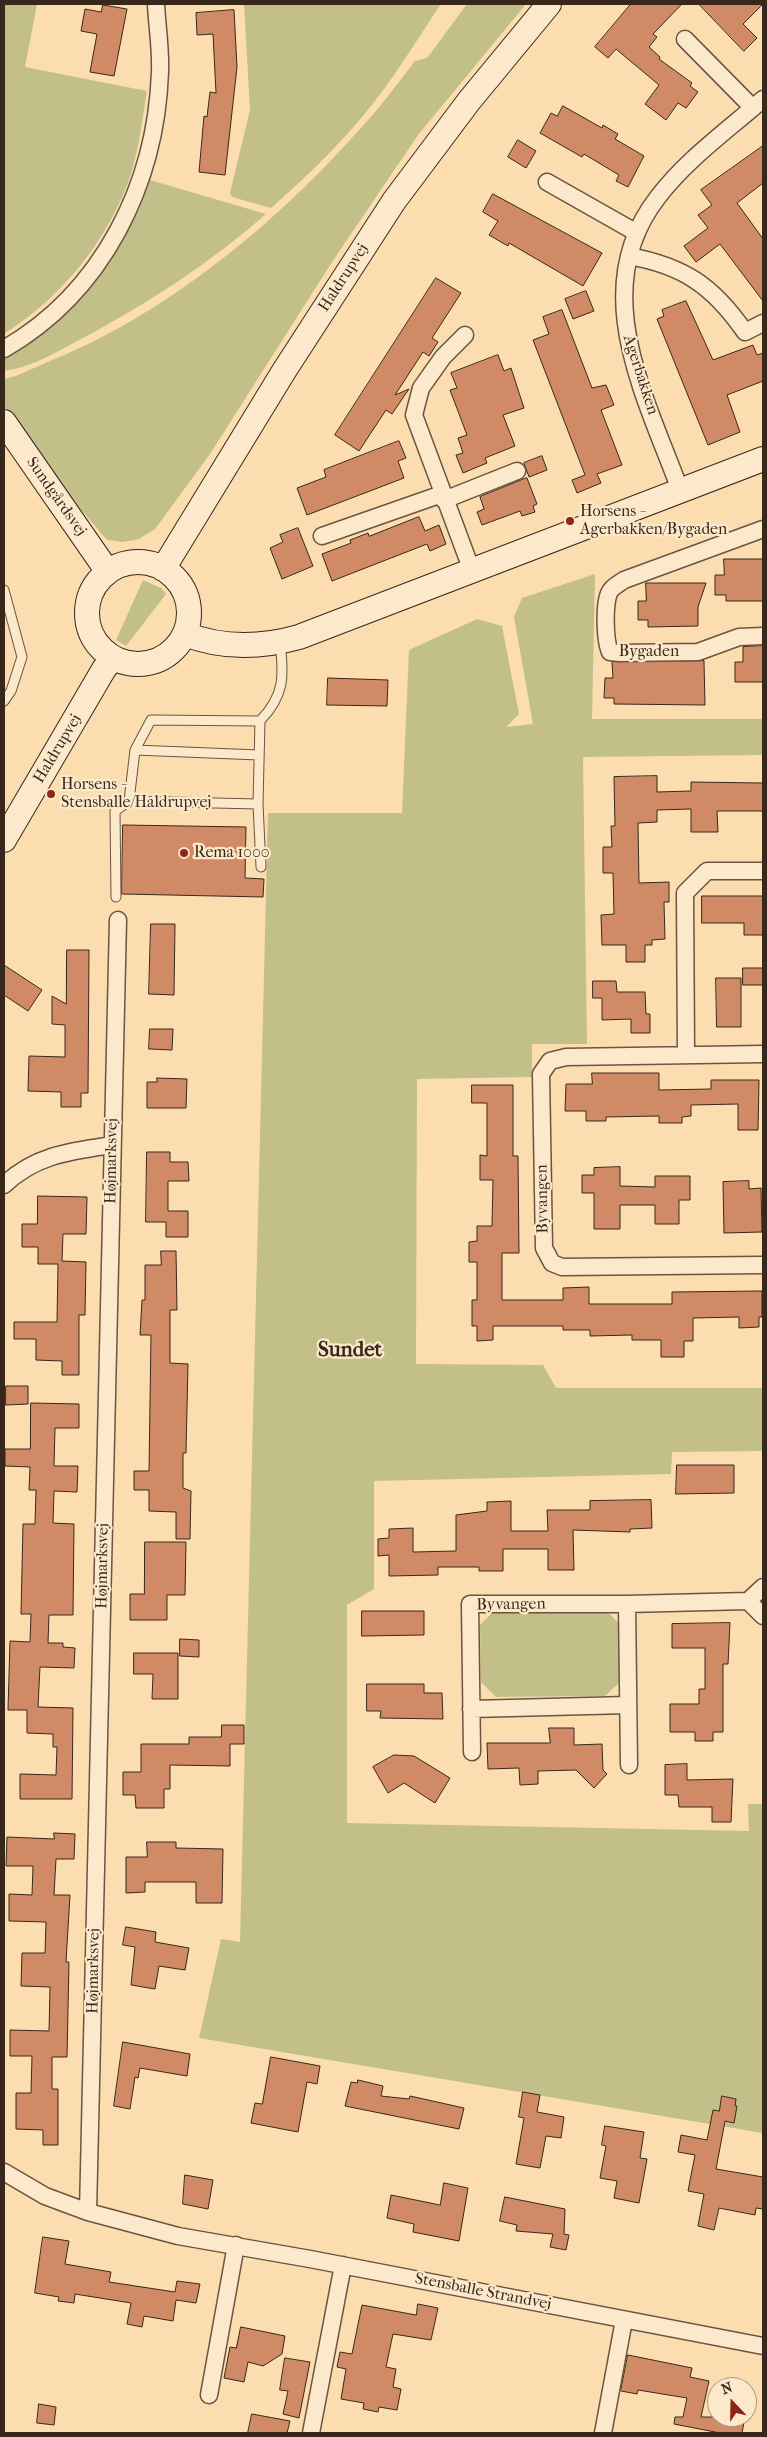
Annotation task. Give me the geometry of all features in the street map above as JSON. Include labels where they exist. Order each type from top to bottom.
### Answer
[{"type":"main road","name":"Haldrupvej","points":[[163,569],[284,371],[394,201],[469,101],[549,4]]},
{"type":"main road","name":"Sundgårdsvej","points":[[5,425],[108,572]]},
{"type":"main road","points":[[185,634],[197,639],[233,646],[280,642],[763,459]]},
{"type":"main road","points":[[138,563],[163,569],[174,577],[187,601],[188,618],[185,634],[169,654],[154,662],[135,665],[113,658],[95,642],[88,627],[86,615],[92,591],[108,572],[119,566],[138,563]]},
{"type":"main road","name":"Haldrupvej","points":[[6,830],[104,669],[113,658]]},
{"type":"street","points":[[4,349],[29,335],[64,304],[105,255],[124,219],[144,174],[154,132],[160,71],[156,4]]},
{"type":"street","name":"Agerbakken","points":[[680,490],[630,353],[624,321],[623,296],[629,256],[637,233],[657,198],[679,174],[758,104],[685,39]]},
{"type":"street","points":[[547,182],[637,233]]},
{"type":"street","points":[[629,256],[646,259],[688,274],[726,305],[745,332],[763,323]]},
{"type":"street","points":[[465,335],[443,357],[421,388],[414,415],[443,497],[472,570]]},
{"type":"street","points":[[322,536],[517,471]]},
{"type":"street","name":"Bygaden","points":[[763,529],[624,580],[610,590],[607,601],[606,643],[610,652],[620,653],[698,652],[739,637],[763,636]]},
{"type":"street","points":[[686,1054],[685,893],[708,871],[763,871]]},
{"type":"street","name":"Højmarksvej","points":[[88,2212],[118,920]]},
{"type":"street","name":"Byvangen","points":[[763,1054],[566,1057],[550,1061],[541,1074],[544,1248],[552,1263],[562,1267],[763,1265]]},
{"type":"street","points":[[4,1185],[30,1164],[77,1150],[112,1145]]},
{"type":"street","points":[[763,1587],[748,1601],[763,1616]]},
{"type":"street","name":"Byvangen","points":[[472,1752],[470,1604],[626,1604],[748,1601]]},
{"type":"street","points":[[626,1604],[629,1765]]},
{"type":"street","points":[[471,1709],[628,1705]]},
{"type":"street","name":"Stensballe Strandvej","points":[[4,2172],[45,2196],[88,2212],[178,2236],[343,2265],[763,2346]]},
{"type":"street","points":[[209,2395],[236,2245]]},
{"type":"street","points":[[310,2433],[343,2265]]},
{"type":"street","points":[[603,2433],[624,2320]]},
{"type":"lane","points":[[4,590],[22,657],[12,691],[4,701]]},
{"type":"lane","points":[[261,867],[258,804],[260,721],[271,709],[281,689],[283,666],[280,642]]},
{"type":"lane","points":[[129,801],[135,750],[151,720],[260,721]]},
{"type":"lane","points":[[135,750],[259,755]]},
{"type":"lane","points":[[116,897],[115,811],[129,801],[258,804]]},
{"type":"shaded area","points":[[4,4],[37,4],[25,67],[147,91],[132,170],[123,195],[102,236],[89,255],[58,290],[23,321],[4,334]]},
{"type":"shaded area","points":[[244,4],[441,4],[391,79],[359,121],[316,166],[271,208],[232,197],[230,193],[250,110]]},
{"type":"shaded area","points":[[467,4],[526,4],[418,135],[332,262],[210,454],[155,529],[139,539],[123,542],[107,540],[57,482],[4,406],[4,379],[16,376],[91,343],[115,330],[183,288],[246,240],[333,158],[374,113],[415,61],[427,58]]},
{"type":"shaded area","points":[[150,180],[266,214],[200,266],[130,312],[43,359],[24,367],[4,371],[4,359],[37,336],[60,316],[106,264],[131,223]]},
{"type":"shaded area","points":[[595,574],[592,719],[763,719],[763,755],[583,757],[587,1044],[532,1044],[532,1077],[417,1079],[416,1364],[543,1365],[556,1388],[763,1388],[763,1451],[672,1452],[671,1474],[374,1481],[374,1589],[347,1605],[347,1823],[749,1831],[748,1804],[763,1804],[763,2133],[199,2038],[221,1939],[240,1942],[268,813],[402,813],[409,650],[477,619],[502,626],[519,714],[506,727],[533,724],[514,617],[522,598]]},
{"type":"shaded area","points":[[143,580],[161,588],[166,594],[126,646],[116,640]]},
{"type":"shaded area","points":[[603,1608],[619,1623],[620,1682],[605,1696],[496,1697],[481,1682],[480,1625],[495,1610]]},
{"type":"building","points":[[631,4],[682,4],[653,34],[657,37],[649,47],[660,57],[659,59],[692,83],[690,86],[698,92],[686,108],[678,103],[666,120],[645,104],[659,85],[616,49],[608,58],[595,47]]},
{"type":"building","points":[[699,4],[763,4],[743,24],[757,38],[744,51]]},
{"type":"building","points":[[103,5],[127,9],[114,76],[90,72],[97,34],[81,31],[85,9],[101,12]]},
{"type":"building","points":[[234,10],[237,67],[225,175],[199,172],[204,116],[207,117],[210,92],[216,93],[213,34],[197,35],[196,13]]},
{"type":"building","points":[[563,106],[602,128],[603,125],[618,134],[615,139],[644,156],[628,187],[616,181],[619,175],[584,154],[582,157],[540,133],[551,113],[557,116]]},
{"type":"building","points":[[518,140],[536,151],[526,168],[508,157]]},
{"type":"building","points":[[763,146],[763,183],[737,203],[763,239],[763,301],[720,244],[696,262],[684,246],[708,228],[698,215],[712,205],[701,190]]},
{"type":"building","points":[[493,194],[602,253],[583,286],[509,243],[508,246],[489,235],[498,221],[483,212]]},
{"type":"building","points":[[436,278],[461,293],[432,338],[438,342],[429,356],[423,352],[395,395],[409,389],[392,414],[386,410],[359,451],[335,435]]},
{"type":"building","points":[[586,291],[594,311],[573,319],[565,299]]},
{"type":"building","points":[[686,301],[713,360],[753,345],[757,355],[763,353],[763,381],[727,395],[740,432],[708,445],[657,319],[664,316],[662,310]]},
{"type":"building","points":[[562,310],[592,388],[606,385],[614,405],[601,410],[622,465],[597,474],[601,483],[577,493],[572,480],[585,475],[533,340],[549,334],[543,317]]},
{"type":"building","points":[[498,355],[504,371],[511,368],[524,408],[503,415],[515,446],[485,458],[487,463],[463,473],[456,455],[463,453],[458,438],[467,435],[450,390],[457,388],[451,373]]},
{"type":"building","points":[[399,441],[406,458],[398,461],[404,478],[307,515],[297,488],[326,477],[324,470]]},
{"type":"building","points":[[542,456],[547,470],[529,477],[524,463]]},
{"type":"building","points":[[527,478],[537,504],[533,506],[535,512],[522,516],[520,511],[482,525],[477,512],[484,509],[480,497]]},
{"type":"building","points":[[419,517],[425,531],[439,525],[446,544],[430,551],[427,544],[332,581],[322,554],[351,543],[350,540],[368,533],[369,536]]},
{"type":"building","points":[[298,528],[313,566],[282,579],[270,548],[283,542],[280,535]]},
{"type":"building","points":[[724,559],[763,559],[763,601],[726,601],[726,595],[715,595],[715,575],[724,575]]},
{"type":"building","points":[[646,583],[706,583],[698,607],[698,626],[648,627],[648,620],[638,620],[638,601],[646,601]]},
{"type":"building","points":[[763,646],[763,682],[735,682],[735,662],[743,662],[743,647]]},
{"type":"building","points":[[704,661],[705,705],[614,704],[614,698],[604,698],[605,678],[613,678],[612,662]]},
{"type":"building","points":[[328,678],[388,680],[387,706],[327,705]]},
{"type":"building","points":[[657,776],[657,792],[691,791],[691,782],[763,783],[763,811],[717,811],[718,832],[691,832],[691,809],[657,810],[657,822],[638,823],[639,883],[669,882],[669,902],[664,902],[665,939],[652,940],[652,945],[645,945],[645,962],[626,962],[626,945],[602,945],[601,915],[614,914],[613,873],[603,873],[603,847],[612,847],[611,826],[615,826],[614,777]]},
{"type":"building","name":"Rema 1000","points":[[123,825],[246,827],[245,878],[264,879],[263,897],[122,894]]},
{"type":"building","points":[[702,896],[763,896],[763,935],[744,935],[744,923],[702,923]]},
{"type":"building","points":[[151,924],[175,924],[174,995],[149,994]]},
{"type":"building","points":[[67,950],[89,950],[88,1093],[81,1093],[81,1107],[61,1107],[61,1092],[28,1091],[29,1056],[65,1057],[65,1025],[52,1024],[52,996],[66,1004]]},
{"type":"building","points":[[4,965],[42,990],[28,1011],[4,995]]},
{"type":"building","points":[[743,968],[763,968],[763,985],[743,985]]},
{"type":"building","points":[[716,978],[741,978],[741,1027],[717,1027]]},
{"type":"building","points":[[593,981],[616,981],[617,992],[645,992],[646,1014],[650,1014],[650,1033],[631,1033],[631,1019],[602,1020],[602,998],[593,998]]},
{"type":"building","points":[[150,1029],[173,1029],[172,1050],[149,1049]]},
{"type":"building","points":[[592,1073],[659,1073],[659,1090],[711,1089],[711,1080],[759,1080],[758,1130],[738,1130],[738,1104],[691,1105],[691,1116],[682,1117],[682,1123],[659,1123],[659,1116],[606,1117],[606,1121],[586,1121],[586,1111],[565,1111],[566,1084],[592,1084]]},
{"type":"building","points":[[157,1078],[187,1079],[186,1108],[147,1108],[147,1082],[157,1082]]},
{"type":"building","points":[[472,1085],[513,1085],[513,1156],[518,1156],[519,1253],[502,1253],[502,1300],[563,1300],[563,1288],[589,1287],[589,1304],[672,1304],[672,1292],[762,1291],[762,1317],[759,1317],[759,1327],[739,1328],[739,1317],[693,1318],[693,1341],[684,1341],[684,1357],[661,1357],[661,1340],[632,1340],[632,1335],[590,1336],[590,1330],[563,1330],[563,1326],[493,1326],[493,1340],[477,1341],[477,1326],[472,1326],[472,1300],[477,1300],[477,1262],[469,1262],[469,1242],[477,1241],[477,1226],[492,1226],[493,1180],[480,1180],[480,1155],[487,1156],[487,1103],[472,1103]]},
{"type":"building","points":[[147,1152],[170,1152],[170,1162],[188,1162],[189,1181],[168,1181],[168,1211],[188,1211],[188,1237],[166,1237],[166,1222],[146,1222]]},
{"type":"building","points":[[620,1167],[620,1186],[655,1187],[655,1176],[690,1176],[690,1200],[679,1200],[679,1224],[655,1224],[655,1205],[620,1205],[620,1229],[594,1229],[594,1193],[582,1193],[582,1175],[594,1175],[594,1168]]},
{"type":"building","points":[[749,1181],[749,1189],[761,1188],[762,1232],[724,1233],[723,1182]]},
{"type":"building","points":[[38,1196],[87,1197],[86,1234],[63,1234],[62,1261],[86,1262],[85,1315],[79,1315],[79,1375],[62,1375],[62,1361],[36,1360],[36,1339],[14,1339],[14,1322],[57,1322],[58,1264],[38,1264],[38,1247],[22,1247],[22,1224],[37,1224]]},
{"type":"building","points":[[161,1251],[176,1251],[177,1310],[170,1310],[170,1363],[188,1364],[186,1453],[183,1453],[183,1488],[191,1491],[190,1539],[176,1539],[176,1512],[149,1511],[149,1490],[134,1490],[134,1471],[149,1471],[151,1335],[140,1335],[142,1300],[145,1300],[145,1265],[161,1265]]},
{"type":"building","points":[[6,1386],[28,1386],[28,1404],[6,1405]]},
{"type":"building","points":[[31,1403],[79,1404],[79,1428],[55,1428],[54,1466],[78,1466],[77,1492],[54,1491],[53,1523],[74,1524],[73,1615],[49,1615],[48,1643],[63,1643],[63,1647],[75,1648],[74,1668],[40,1667],[38,1707],[73,1708],[72,1799],[20,1799],[20,1774],[56,1775],[57,1747],[53,1747],[53,1734],[27,1733],[27,1710],[8,1710],[10,1641],[30,1642],[31,1614],[21,1614],[23,1524],[35,1524],[36,1490],[29,1490],[30,1467],[5,1466],[5,1449],[30,1449]]},
{"type":"building","points":[[677,1465],[734,1465],[734,1493],[676,1494]]},
{"type":"building","points":[[651,1500],[652,1528],[630,1529],[630,1532],[573,1530],[574,1570],[548,1570],[548,1549],[503,1549],[503,1571],[479,1571],[479,1567],[438,1567],[438,1575],[389,1576],[389,1555],[378,1556],[378,1539],[389,1538],[389,1529],[413,1528],[413,1552],[456,1551],[456,1515],[487,1511],[487,1502],[511,1501],[511,1531],[548,1531],[547,1510],[590,1510],[590,1501]]},
{"type":"building","points":[[145,1542],[186,1542],[185,1595],[167,1595],[167,1620],[130,1620],[130,1594],[144,1594]]},
{"type":"building","points":[[362,1611],[424,1611],[424,1635],[362,1636]]},
{"type":"building","points":[[730,1623],[728,1664],[723,1664],[723,1732],[713,1732],[713,1741],[695,1741],[695,1732],[670,1732],[670,1704],[699,1704],[699,1689],[705,1689],[705,1648],[672,1648],[672,1624]]},
{"type":"building","points":[[180,1639],[199,1640],[199,1657],[180,1656]]},
{"type":"building","points":[[134,1653],[178,1653],[178,1699],[152,1699],[153,1674],[134,1674]]},
{"type":"building","points":[[367,1684],[424,1684],[424,1693],[442,1693],[443,1719],[380,1718],[381,1711],[367,1711]]},
{"type":"building","points":[[222,1725],[244,1725],[244,1744],[230,1744],[230,1766],[170,1765],[170,1789],[164,1789],[164,1808],[136,1808],[135,1795],[123,1795],[123,1772],[141,1772],[141,1744],[189,1744],[189,1737],[221,1737]]},
{"type":"building","points":[[549,1728],[574,1728],[574,1745],[602,1744],[603,1770],[607,1774],[594,1788],[576,1770],[538,1771],[538,1784],[520,1785],[519,1768],[488,1769],[487,1743],[550,1743]]},
{"type":"building","points":[[394,1755],[414,1756],[450,1778],[435,1803],[404,1783],[388,1793],[373,1767]]},
{"type":"building","points":[[687,1764],[687,1780],[733,1779],[731,1822],[712,1822],[712,1807],[679,1807],[678,1795],[665,1795],[665,1765]]},
{"type":"building","points":[[54,1833],[75,1834],[74,1859],[56,1859],[54,1895],[70,1895],[66,1962],[69,1962],[67,2057],[52,2057],[52,2089],[58,2089],[58,2145],[43,2145],[43,2130],[16,2129],[16,2093],[31,2093],[32,2056],[10,2056],[10,2030],[49,2031],[50,1987],[21,1986],[22,1953],[45,1953],[46,1922],[9,1921],[9,1894],[32,1895],[33,1866],[6,1866],[7,1837],[54,1839]]},
{"type":"building","points":[[147,1842],[176,1842],[176,1848],[223,1849],[222,1903],[196,1903],[196,1882],[145,1882],[145,1892],[126,1893],[126,1857],[147,1857]]},
{"type":"building","points":[[126,1927],[156,1932],[155,1942],[189,1948],[185,1970],[159,1966],[155,1989],[131,1985],[135,1947],[123,1945]]},
{"type":"building","points":[[123,2042],[190,2054],[187,2076],[140,2068],[138,2078],[135,2077],[130,2109],[114,2106]]},
{"type":"building","points":[[271,2057],[320,2066],[317,2084],[307,2082],[298,2132],[251,2123],[255,2103],[262,2104]]},
{"type":"building","points":[[358,2080],[383,2086],[381,2096],[409,2099],[410,2096],[464,2108],[459,2129],[345,2106],[351,2082],[357,2083]]},
{"type":"building","points":[[523,2092],[540,2095],[537,2112],[564,2117],[561,2138],[546,2136],[540,2168],[516,2164],[524,2118],[519,2117]]},
{"type":"building","points":[[722,2096],[736,2099],[735,2106],[737,2106],[734,2123],[725,2121],[716,2169],[763,2177],[763,2209],[756,2208],[755,2215],[719,2208],[714,2230],[698,2226],[704,2194],[688,2191],[695,2155],[678,2152],[681,2135],[707,2140],[713,2110],[719,2111]]},
{"type":"building","points":[[605,2126],[644,2132],[640,2158],[647,2159],[639,2203],[614,2198],[617,2181],[600,2178],[606,2146],[602,2145]]},
{"type":"building","points":[[185,2175],[213,2180],[208,2209],[183,2204]]},
{"type":"building","points":[[444,2183],[468,2188],[459,2241],[413,2232],[414,2224],[387,2218],[391,2195],[440,2205]]},
{"type":"building","points":[[505,2197],[565,2209],[564,2234],[569,2235],[566,2250],[550,2247],[553,2234],[516,2231],[517,2225],[500,2221]]},
{"type":"building","points":[[43,2237],[69,2241],[65,2264],[111,2272],[109,2282],[175,2292],[177,2281],[200,2284],[196,2303],[176,2300],[173,2321],[144,2316],[142,2327],[127,2324],[131,2303],[75,2294],[74,2303],[58,2301],[59,2297],[35,2293]]},
{"type":"building","points":[[418,2304],[438,2308],[431,2340],[393,2334],[386,2367],[396,2369],[393,2387],[401,2389],[397,2410],[379,2407],[378,2412],[363,2409],[364,2403],[341,2399],[346,2369],[337,2367],[340,2352],[352,2354],[362,2305],[416,2315]]},
{"type":"building","points":[[241,2327],[285,2336],[282,2354],[263,2366],[248,2362],[244,2382],[224,2378],[230,2347],[236,2348]]},
{"type":"building","points":[[628,2355],[692,2368],[690,2377],[707,2381],[707,2390],[701,2417],[707,2417],[707,2427],[743,2427],[742,2433],[720,2433],[674,2424],[675,2417],[683,2417],[687,2398],[638,2390],[637,2394],[621,2391]]},
{"type":"building","points":[[285,2358],[310,2362],[299,2418],[283,2414],[288,2391],[280,2390]]},
{"type":"building","points":[[39,2404],[56,2407],[54,2425],[37,2423]]},
{"type":"building","points":[[252,2414],[290,2421],[287,2433],[248,2433]]},
{"type":"place","name":"Horsens - Agerbakken/Bygaden","points":[[570,521]]},
{"type":"place","name":"Horsens - Stensballe/Haldrupvej","points":[[51,794]]},
{"type":"place","name":"Rema 1000","points":[[184,853]]},
{"type":"district","name":"Sundet","points":[[350,1351]]}]
